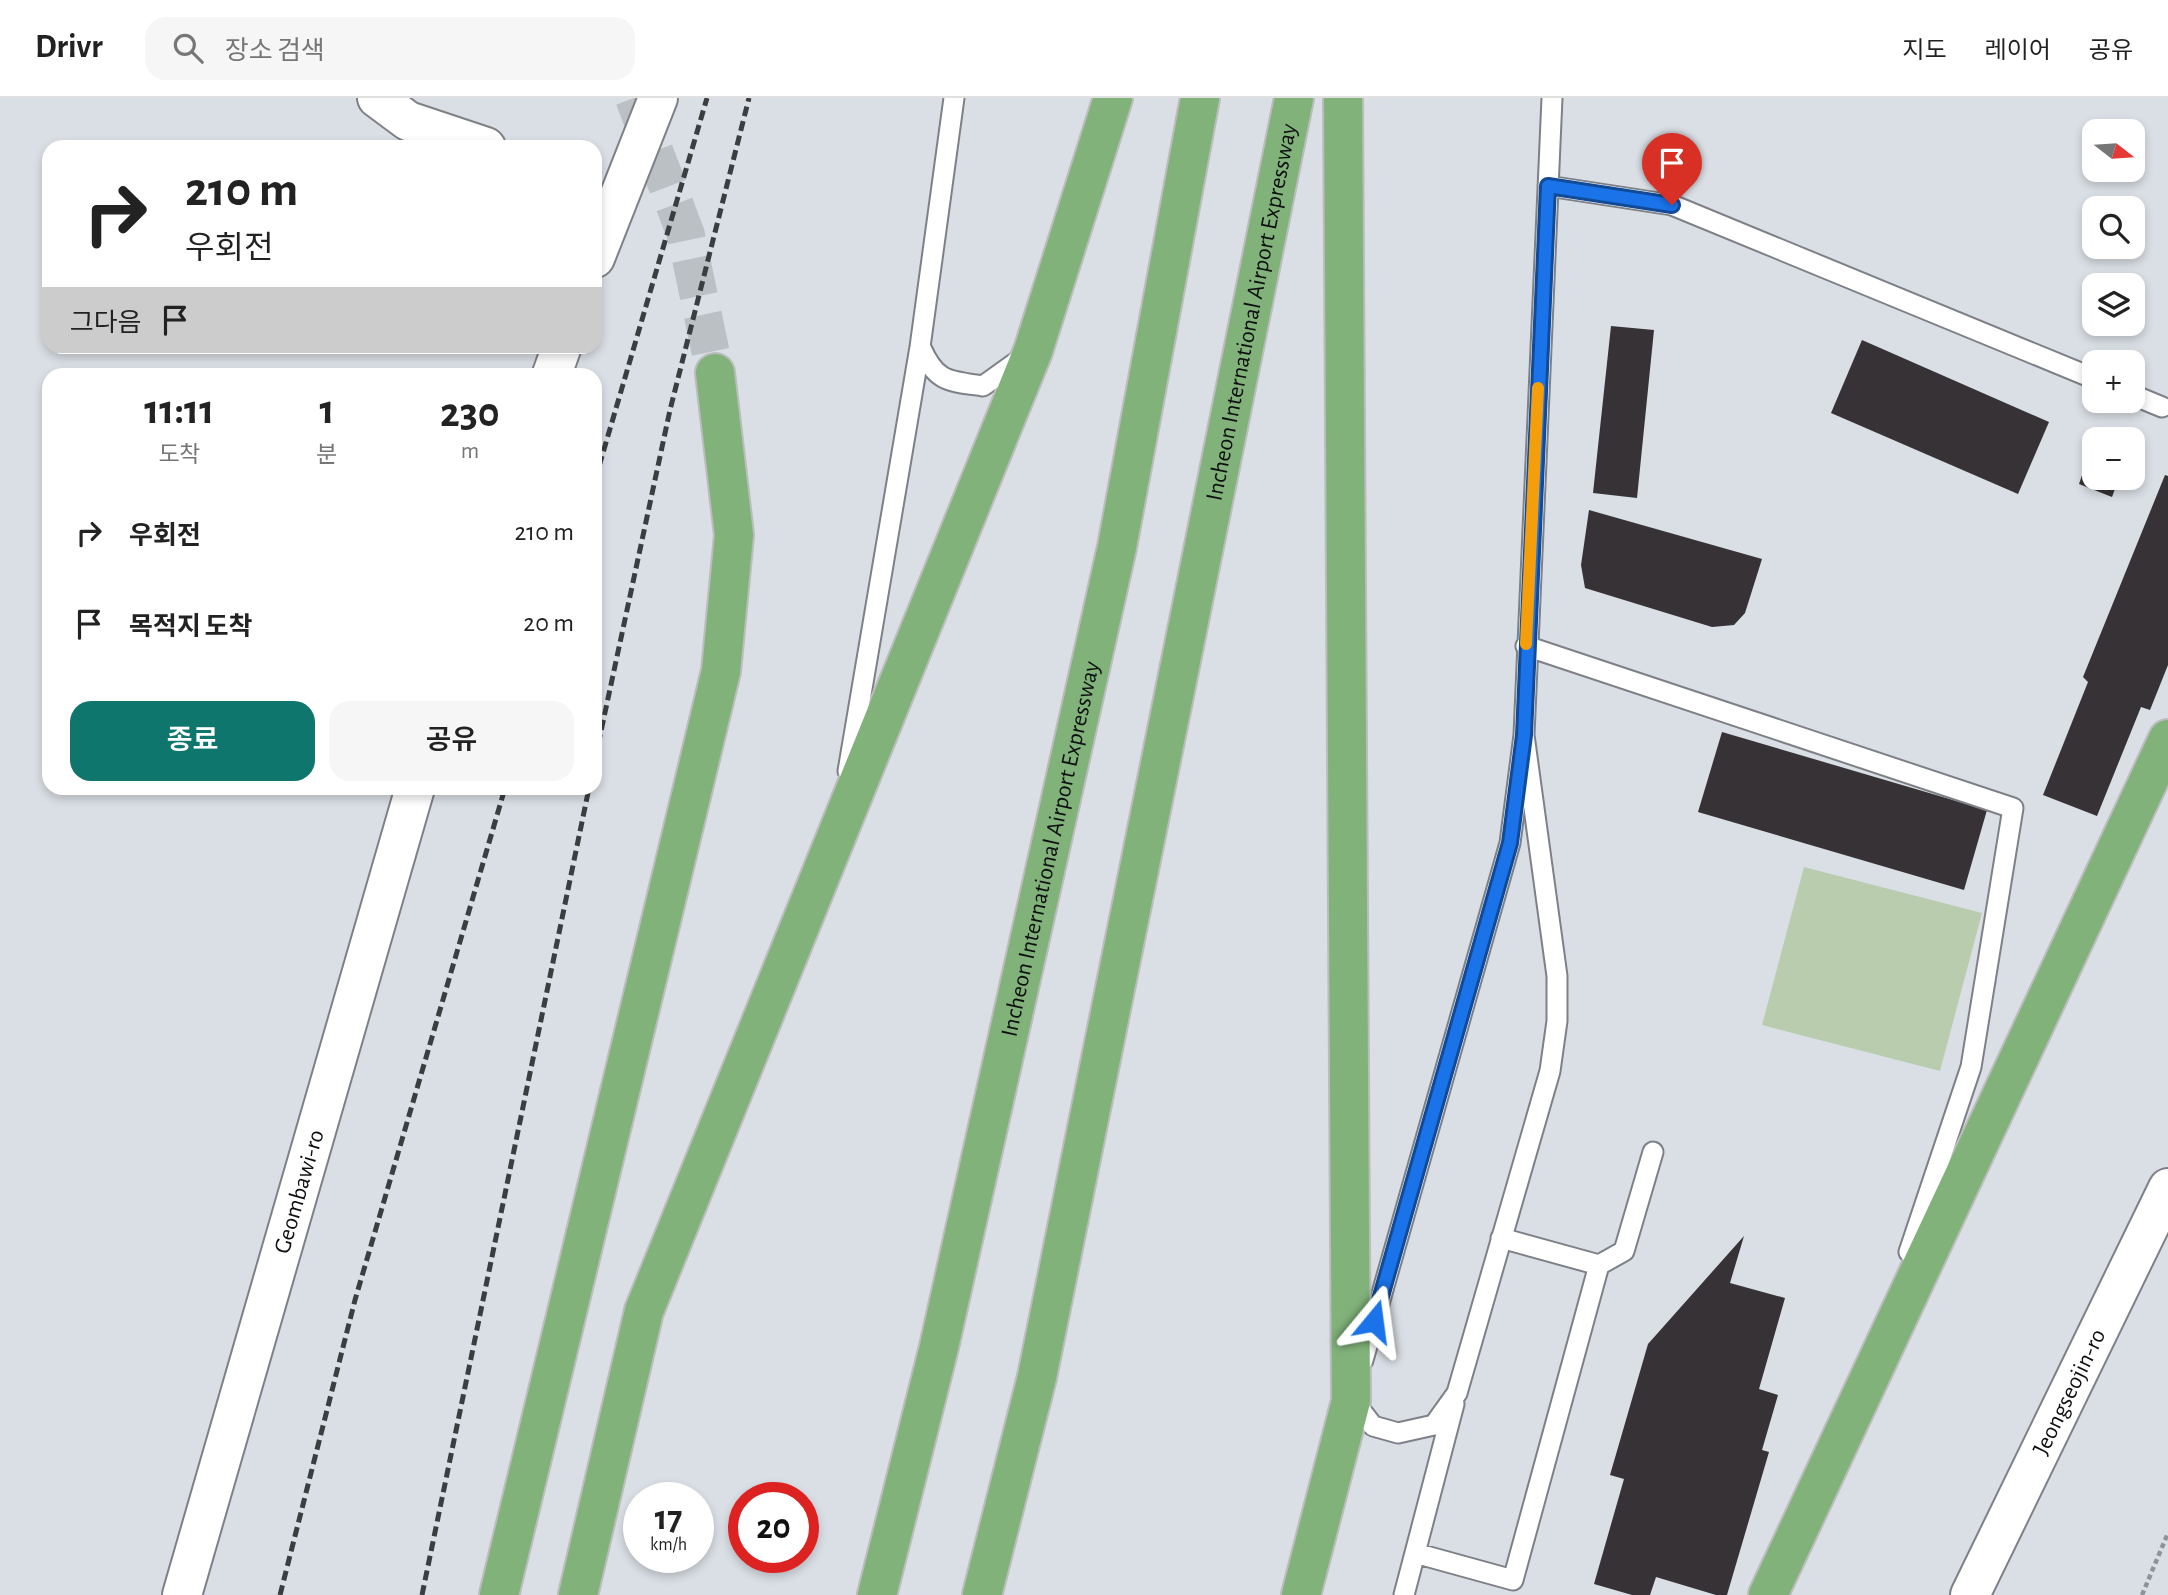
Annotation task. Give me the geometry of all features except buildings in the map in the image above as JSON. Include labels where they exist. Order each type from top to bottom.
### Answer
[{"type":"highway","points":[[578,1595],[644,1311],[1033,351],[1113,98]]},
{"type":"highway","name":"Incheon International Airport Expressway","points":[[877,1595],[939,1347],[1117,547],[1200,98]]},
{"type":"highway","name":"Incheon International Airport Expressway","points":[[982,1595],[1037,1377],[1294,98]]},
{"type":"highway","points":[[1301,1595],[1351,1401],[1343,98]]},
{"type":"highway","points":[[499,1595],[721,671],[734,535],[715,373]]},
{"type":"highway","points":[[1768,1595],[2168,739]]},
{"type":"street","points":[[377,98],[408,121],[467,140]]},
{"type":"street","points":[[602,217],[606,193],[658,98]]},
{"type":"street","name":"Geombawi-ro","points":[[182,1595],[413,795]]},
{"type":"street","name":"Jeongseojin-ro","points":[[1970,1595],[2168,1188]]},
{"type":"lane","points":[[409,98],[440,130]]},
{"type":"lane","points":[[837,835],[920,347],[954,98]]},
{"type":"lane","points":[[1457,1393],[1434,1424],[1398,1433],[1373,1426],[1351,1401],[1510,843],[1524,735],[1525,646],[1552,98]]},
{"type":"lane","points":[[1548,186],[1672,205],[2082,374]]},
{"type":"lane","points":[[920,347],[930,369],[951,382],[983,386],[1033,351]]},
{"type":"lane","points":[[2145,400],[2162,407]]},
{"type":"lane","points":[[1525,646],[2013,808],[1972,1067],[1914,1241],[1754,1595]]},
{"type":"lane","points":[[1404,1595],[1457,1393],[1550,1071],[1557,1021],[1557,976],[1524,735]]},
{"type":"lane","points":[[1502,1238],[1599,1265],[1624,1251],[1653,1153]]},
{"type":"lane","points":[[1415,1553],[1513,1580],[1599,1265]]},
{"type":"path","points":[[2142,1595],[2168,1534]]},
{"type":"green space","points":[[1804,867],[1982,913],[1940,1071],[1762,1025]]},
{"type":"tunnel","points":[[634,98],[686,235],[715,373]]},
{"type":"railway","points":[[602,456],[707,98]]},
{"type":"railway","points":[[602,726],[670,410],[749,98]]},
{"type":"railway","points":[[280,1595],[355,1300],[503,795]]},
{"type":"railway","points":[[422,1595],[588,795]]},
{"type":"slow traffic","points":[[1526,644],[1538,388]]},
{"type":"route","points":[[1374,1321],[1510,843],[1524,735],[1525,646],[1548,186],[1672,205]]}]
